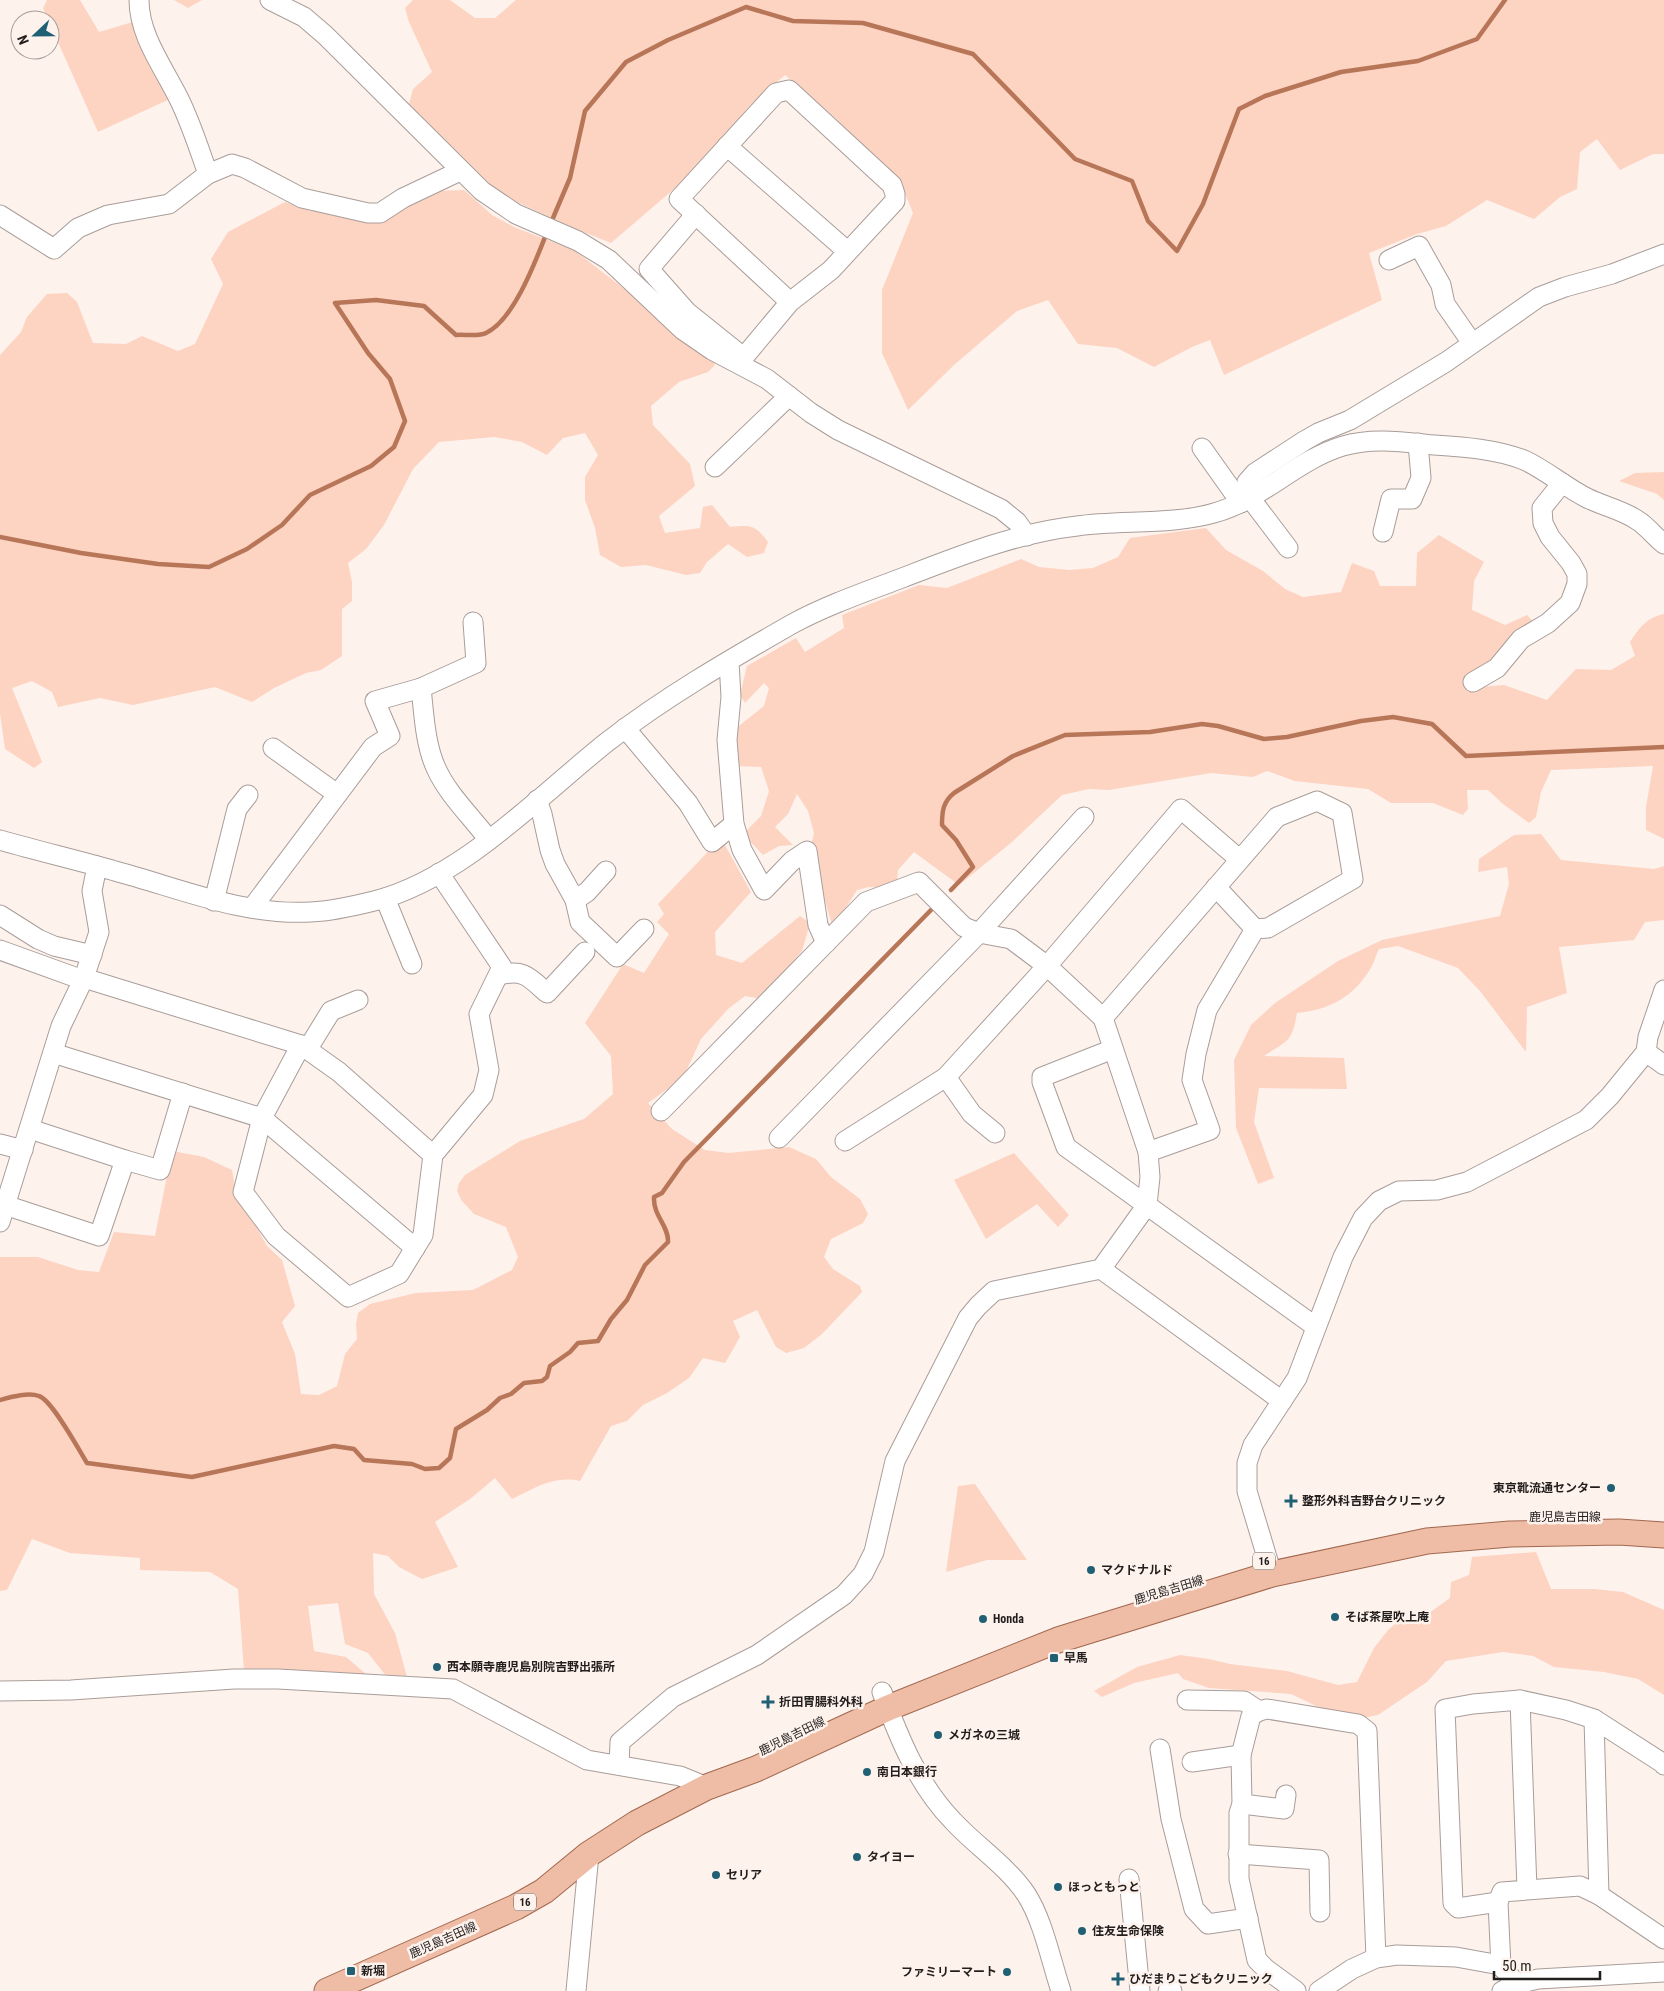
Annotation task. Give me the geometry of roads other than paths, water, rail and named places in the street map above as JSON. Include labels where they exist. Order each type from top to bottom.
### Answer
[{"type":"main road","name":"鹿児島吉田線","points":[[327,1991],[516,1907],[544,1891],[590,1854],[637,1823],[707,1787],[748,1758],[885,1700],[996,1646],[1120,1605],[1426,1525],[1514,1518],[1616,1517],[1664,1519]]},
{"type":"main road","name":"鹿児島吉田線","points":[[1270,1567],[1427,1541],[1510,1534],[1619,1532],[1664,1535]]},
{"type":"street","points":[[139,0],[148,42],[180,100],[208,174]]},
{"type":"street","points":[[270,0],[304,17],[325,35],[482,191],[516,214],[578,241],[608,260],[683,330],[712,350],[741,360]]},
{"type":"street","points":[[741,360],[790,302],[830,270],[895,201],[896,194],[892,185],[789,90],[776,93],[680,199],[790,302]]},
{"type":"street","points":[[727,146],[847,251]]},
{"type":"street","points":[[0,215],[54,249],[78,228],[108,215],[169,204],[208,174],[232,164],[246,168],[302,198],[368,213],[380,212],[403,198],[460,171]]},
{"type":"street","points":[[696,214],[649,269],[687,312],[741,360],[838,430],[1001,509],[1016,522],[1027,536]]},
{"type":"street","points":[[1389,260],[1419,246],[1441,285],[1445,304],[1472,344]]},
{"type":"street","points":[[1246,501],[1247,482],[1255,473],[1318,433],[1350,420],[1446,362],[1539,297],[1565,287],[1612,274],[1664,254]]},
{"type":"street","points":[[715,467],[789,396]]},
{"type":"street","points":[[0,840],[97,866],[214,901],[252,908],[286,912],[311,912],[336,909],[385,898],[439,874],[472,854],[625,728],[675,694],[796,622],[833,604],[973,551],[1027,536],[1077,526],[1192,518],[1208,515],[1246,501],[1310,459],[1339,447],[1360,442],[1418,443],[1505,453],[1530,463],[1586,497],[1639,521],[1664,544]]},
{"type":"street","points":[[1383,532],[1391,499],[1412,499],[1421,478],[1418,443]]},
{"type":"street","points":[[1202,448],[1288,548]]},
{"type":"street","points":[[1473,682],[1498,668],[1520,639],[1548,623],[1570,604],[1577,584],[1577,574],[1571,563],[1550,537],[1543,523],[1542,508],[1562,483]]},
{"type":"street","points":[[252,908],[373,747],[390,736],[375,701],[420,688],[476,663],[473,622]]},
{"type":"street","points":[[729,662],[731,697],[727,740],[734,824],[742,850],[764,890],[792,861],[807,851],[818,925],[826,943]]},
{"type":"street","points":[[420,688],[428,739],[435,767],[449,791],[489,840]]},
{"type":"street","points":[[625,728],[688,803],[712,842],[734,824]]},
{"type":"street","points":[[273,748],[337,794]]},
{"type":"street","points":[[214,901],[237,809],[248,795]]},
{"type":"street","points":[[536,800],[542,814],[555,864],[576,900],[580,922],[617,957],[644,929]]},
{"type":"street","points":[[1102,1018],[1277,817],[1317,801],[1342,813],[1353,879],[1268,928],[1255,929]]},
{"type":"street","points":[[845,1141],[946,1077],[1047,966],[1181,809],[1239,859]]},
{"type":"street","points":[[779,1138],[979,933],[1084,817]]},
{"type":"street","points":[[97,866],[92,891],[99,932],[84,979],[62,1026],[2,1211],[99,1236],[125,1160]]},
{"type":"street","points":[[576,900],[587,892],[606,871]]},
{"type":"street","points":[[358,1000],[331,1011],[304,1047],[262,1118],[243,1192],[276,1236],[348,1297],[399,1274],[416,1248],[424,1235],[434,1155],[483,1095],[489,1070],[479,1014],[502,967],[439,874]]},
{"type":"street","points":[[619,1765],[620,1742],[673,1697],[757,1655],[844,1595],[863,1574],[874,1552],[895,1461],[968,1318],[994,1291],[1101,1269],[1147,1205],[1150,1177],[1148,1152],[1102,1018],[1047,966],[1011,939],[979,933],[964,926],[919,882],[866,902],[661,1111]]},
{"type":"street","points":[[1216,888],[1255,929]]},
{"type":"street","points":[[385,898],[412,964]]},
{"type":"street","points":[[0,914],[38,939],[54,946],[92,955]]},
{"type":"street","points":[[1148,1152],[1210,1130],[1192,1080],[1196,1054],[1207,1010],[1255,929]]},
{"type":"street","points":[[0,950],[84,979],[304,1047],[339,1072],[434,1155]]},
{"type":"street","points":[[499,975],[514,971],[530,978],[547,993],[585,952]]},
{"type":"street","points":[[1270,1567],[1247,1491],[1247,1463],[1253,1445],[1297,1378],[1343,1257],[1363,1218],[1380,1201],[1399,1191],[1437,1190],[1467,1182],[1586,1120],[1610,1096],[1646,1052],[1648,1037],[1664,990]]},
{"type":"street","points":[[1113,1049],[1046,1073],[1042,1077],[1042,1082],[1066,1147],[1316,1327]]},
{"type":"street","points":[[1646,1052],[1664,1065]]},
{"type":"street","points":[[53,1053],[262,1118],[416,1248]]},
{"type":"street","points":[[946,1077],[972,1114],[996,1133]]},
{"type":"street","points":[[30,1129],[160,1170],[183,1092]]},
{"type":"street","points":[[0,1144],[23,1150]]},
{"type":"street","points":[[1101,1269],[1282,1401]]},
{"type":"street","points":[[0,1691],[71,1690],[234,1679],[269,1679],[453,1690],[587,1760],[680,1776],[707,1787]]},
{"type":"street","points":[[885,1700],[900,1741],[933,1798],[954,1823],[1003,1868],[1026,1894],[1037,1917],[1061,1991]]},
{"type":"street","points":[[1187,1700],[1244,1701],[1259,1711]]},
{"type":"street","points":[[1520,1700],[1527,1889]]},
{"type":"street","points":[[1498,1902],[1458,1908],[1453,1904],[1446,1709],[1473,1704],[1520,1700],[1594,1718],[1664,1764],[1664,1766]]},
{"type":"street","points":[[1296,1991],[1257,1960],[1239,1879],[1239,1813],[1242,1804],[1241,1755],[1251,1716],[1259,1711],[1266,1709],[1358,1724],[1367,1731],[1376,1958]]},
{"type":"street","points":[[1594,1718],[1599,1896]]},
{"type":"street","points":[[1160,1749],[1171,1819],[1194,1909],[1208,1924],[1248,1918]]},
{"type":"street","points":[[1192,1762],[1241,1755]]},
{"type":"street","points":[[1242,1804],[1284,1809],[1286,1795]]},
{"type":"street","points":[[576,1991],[590,1854]]},
{"type":"street","points":[[1238,1854],[1318,1860],[1320,1912]]},
{"type":"street","points":[[1129,1879],[1140,1991]]},
{"type":"street","points":[[1664,1939],[1599,1896],[1580,1886],[1502,1892],[1498,1902],[1501,1967],[1509,1987],[1538,1979],[1664,1972]]},
{"type":"street","points":[[1319,1991],[1352,1969],[1376,1958],[1397,1955],[1456,1957],[1500,1965],[1501,1967]]},
{"type":"waterway","points":[[550,225],[570,178],[585,111],[626,62],[668,40],[746,7],[793,21],[863,23],[973,54],[1075,159],[1132,181],[1148,221],[1177,251],[1203,204],[1239,109],[1265,96],[1341,72],[1418,61],[1477,39],[1505,0]]},
{"type":"waterway","points":[[0,537],[81,553],[158,564],[209,567],[247,549],[282,525],[310,495],[371,466],[394,447],[405,421],[390,379],[368,353],[335,303],[376,300],[424,306],[456,335],[486,333],[506,316],[515,303],[547,232]]},
{"type":"waterway","points":[[951,890],[973,867],[956,840],[942,825],[943,811],[947,800],[954,793],[1013,756],[1065,735],[1150,732],[1202,724],[1218,726],[1264,739],[1287,737],[1361,721],[1393,717],[1432,724],[1466,756],[1664,747]]},
{"type":"waterway","points":[[0,1400],[20,1395],[35,1395],[44,1399],[58,1416],[87,1463],[192,1477],[334,1446],[354,1449],[364,1460],[412,1464],[425,1469],[439,1468],[450,1458],[456,1429],[487,1410],[500,1398],[511,1394],[524,1383],[542,1381],[547,1377],[550,1366],[570,1352],[578,1343],[598,1341],[611,1319],[627,1300],[645,1265],[668,1242],[668,1236],[654,1204],[654,1197],[662,1193],[684,1162],[931,910]]},
{"type":"place","name":"東京靴流通センター","points":[[1611,1488]]},
{"type":"place","name":"整形外科吉野台クリニック","points":[[1291,1501]]},
{"type":"place","name":"マクドナルド","points":[[1091,1570]]},
{"type":"place","name":"そば茶屋吹上庵","points":[[1335,1617]]},
{"type":"place","name":"Honda","points":[[983,1619]]},
{"type":"place","name":"早馬","points":[[1054,1658]]},
{"type":"place","name":"西本願寺鹿児島別院吉野出張所","points":[[437,1667]]},
{"type":"place","name":"折田胃腸科外科","points":[[768,1702]]},
{"type":"place","name":"メガネの三城","points":[[938,1735]]},
{"type":"place","name":"南日本銀行","points":[[867,1772]]},
{"type":"place","name":"タイヨー","points":[[857,1857]]},
{"type":"place","name":"セリア","points":[[716,1875]]},
{"type":"place","name":"ほっともっと","points":[[1058,1887]]},
{"type":"place","name":"住友生命保険","points":[[1082,1931]]},
{"type":"place","name":"新堀","points":[[351,1971]]},
{"type":"place","name":"ファミリーマート","points":[[1007,1972]]},
{"type":"place","name":"ひだまりこどもクリニック","points":[[1118,1979]]}]
